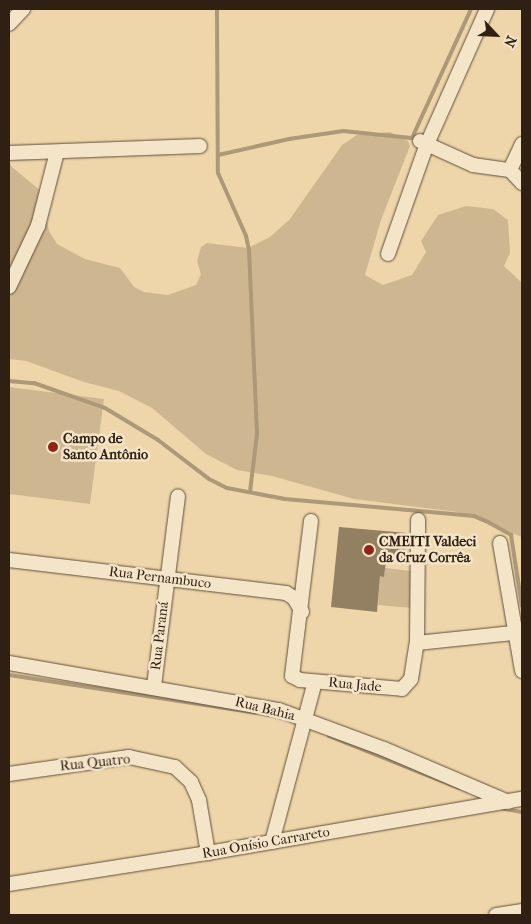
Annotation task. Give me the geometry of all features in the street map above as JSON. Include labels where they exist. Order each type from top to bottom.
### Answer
[{"type":"street","points":[[9,24],[23,9]]},
{"type":"street","points":[[388,254],[423,142],[487,9]]},
{"type":"street","points":[[423,142],[473,165],[510,170],[522,183]]},
{"type":"street","points":[[510,170],[522,144]]},
{"type":"street","points":[[9,153],[200,146]]},
{"type":"street","points":[[9,287],[38,226],[57,152]]},
{"type":"street","name":"Rua Paraná","points":[[154,686],[178,497]]},
{"type":"street","name":"Rua Jade","points":[[312,520],[302,612],[290,672],[295,679],[315,682],[406,687],[412,678],[417,643],[418,520]]},
{"type":"street","points":[[500,543],[519,632],[522,671]]},
{"type":"street","name":"Rua Pernambuco","points":[[9,560],[286,592],[294,598],[302,612]]},
{"type":"street","points":[[417,643],[519,632]]},
{"type":"street","name":"Rua Bahia","points":[[9,663],[259,705],[305,719],[384,749],[506,802]]},
{"type":"street","points":[[272,842],[315,682]]},
{"type":"street","name":"Rua Quatro","points":[[9,774],[129,757],[175,767],[191,782],[199,800],[208,853]]},
{"type":"street","name":"Rua Onísio Carrareto","points":[[9,884],[208,853],[522,798]]},
{"type":"street","points":[[496,915],[522,911]]},
{"type":"shaded area","points":[[390,132],[408,141],[410,146],[381,220],[365,275],[383,285],[412,275],[426,252],[421,241],[438,215],[466,206],[493,209],[508,220],[510,253],[504,266],[522,283],[522,537],[457,512],[354,499],[272,476],[237,470],[206,454],[152,408],[119,391],[84,382],[26,361],[9,359],[9,161],[12,167],[41,191],[49,231],[57,244],[85,259],[120,268],[134,287],[144,292],[168,295],[196,285],[201,274],[197,261],[201,247],[207,243],[248,248],[270,237],[290,219],[342,145],[357,135]]},
{"type":"shaded area","name":"Campo de Santo Antônio","points":[[9,387],[104,399],[90,504],[9,494]]},
{"type":"shaded area","points":[[385,568],[411,571],[411,608],[378,605],[380,576],[384,576]]},
{"type":"building","points":[[339,527],[407,533],[404,562],[386,561],[384,577],[380,576],[377,612],[331,607]]},
{"type":"waterway","points":[[217,9],[218,173],[246,236],[249,250],[257,434],[250,492]]},
{"type":"waterway","points":[[218,155],[289,139],[343,131],[412,138],[471,9]]},
{"type":"waterway","points":[[9,381],[34,383],[105,408],[158,440],[209,479],[227,488],[285,499],[474,516],[486,521],[511,535],[522,606]]},
{"type":"waterway","points":[[9,675],[256,713]]},
{"type":"waterway","points":[[265,714],[283,718]]},
{"type":"waterway","points":[[329,736],[459,788]]},
{"type":"waterway","points":[[499,808],[522,812]]},
{"type":"place","name":"Campo de Santo Antônio","points":[[53,447]]},
{"type":"place","name":"CMEITI Valdeci da Cruz Corrêa","points":[[369,550]]}]
